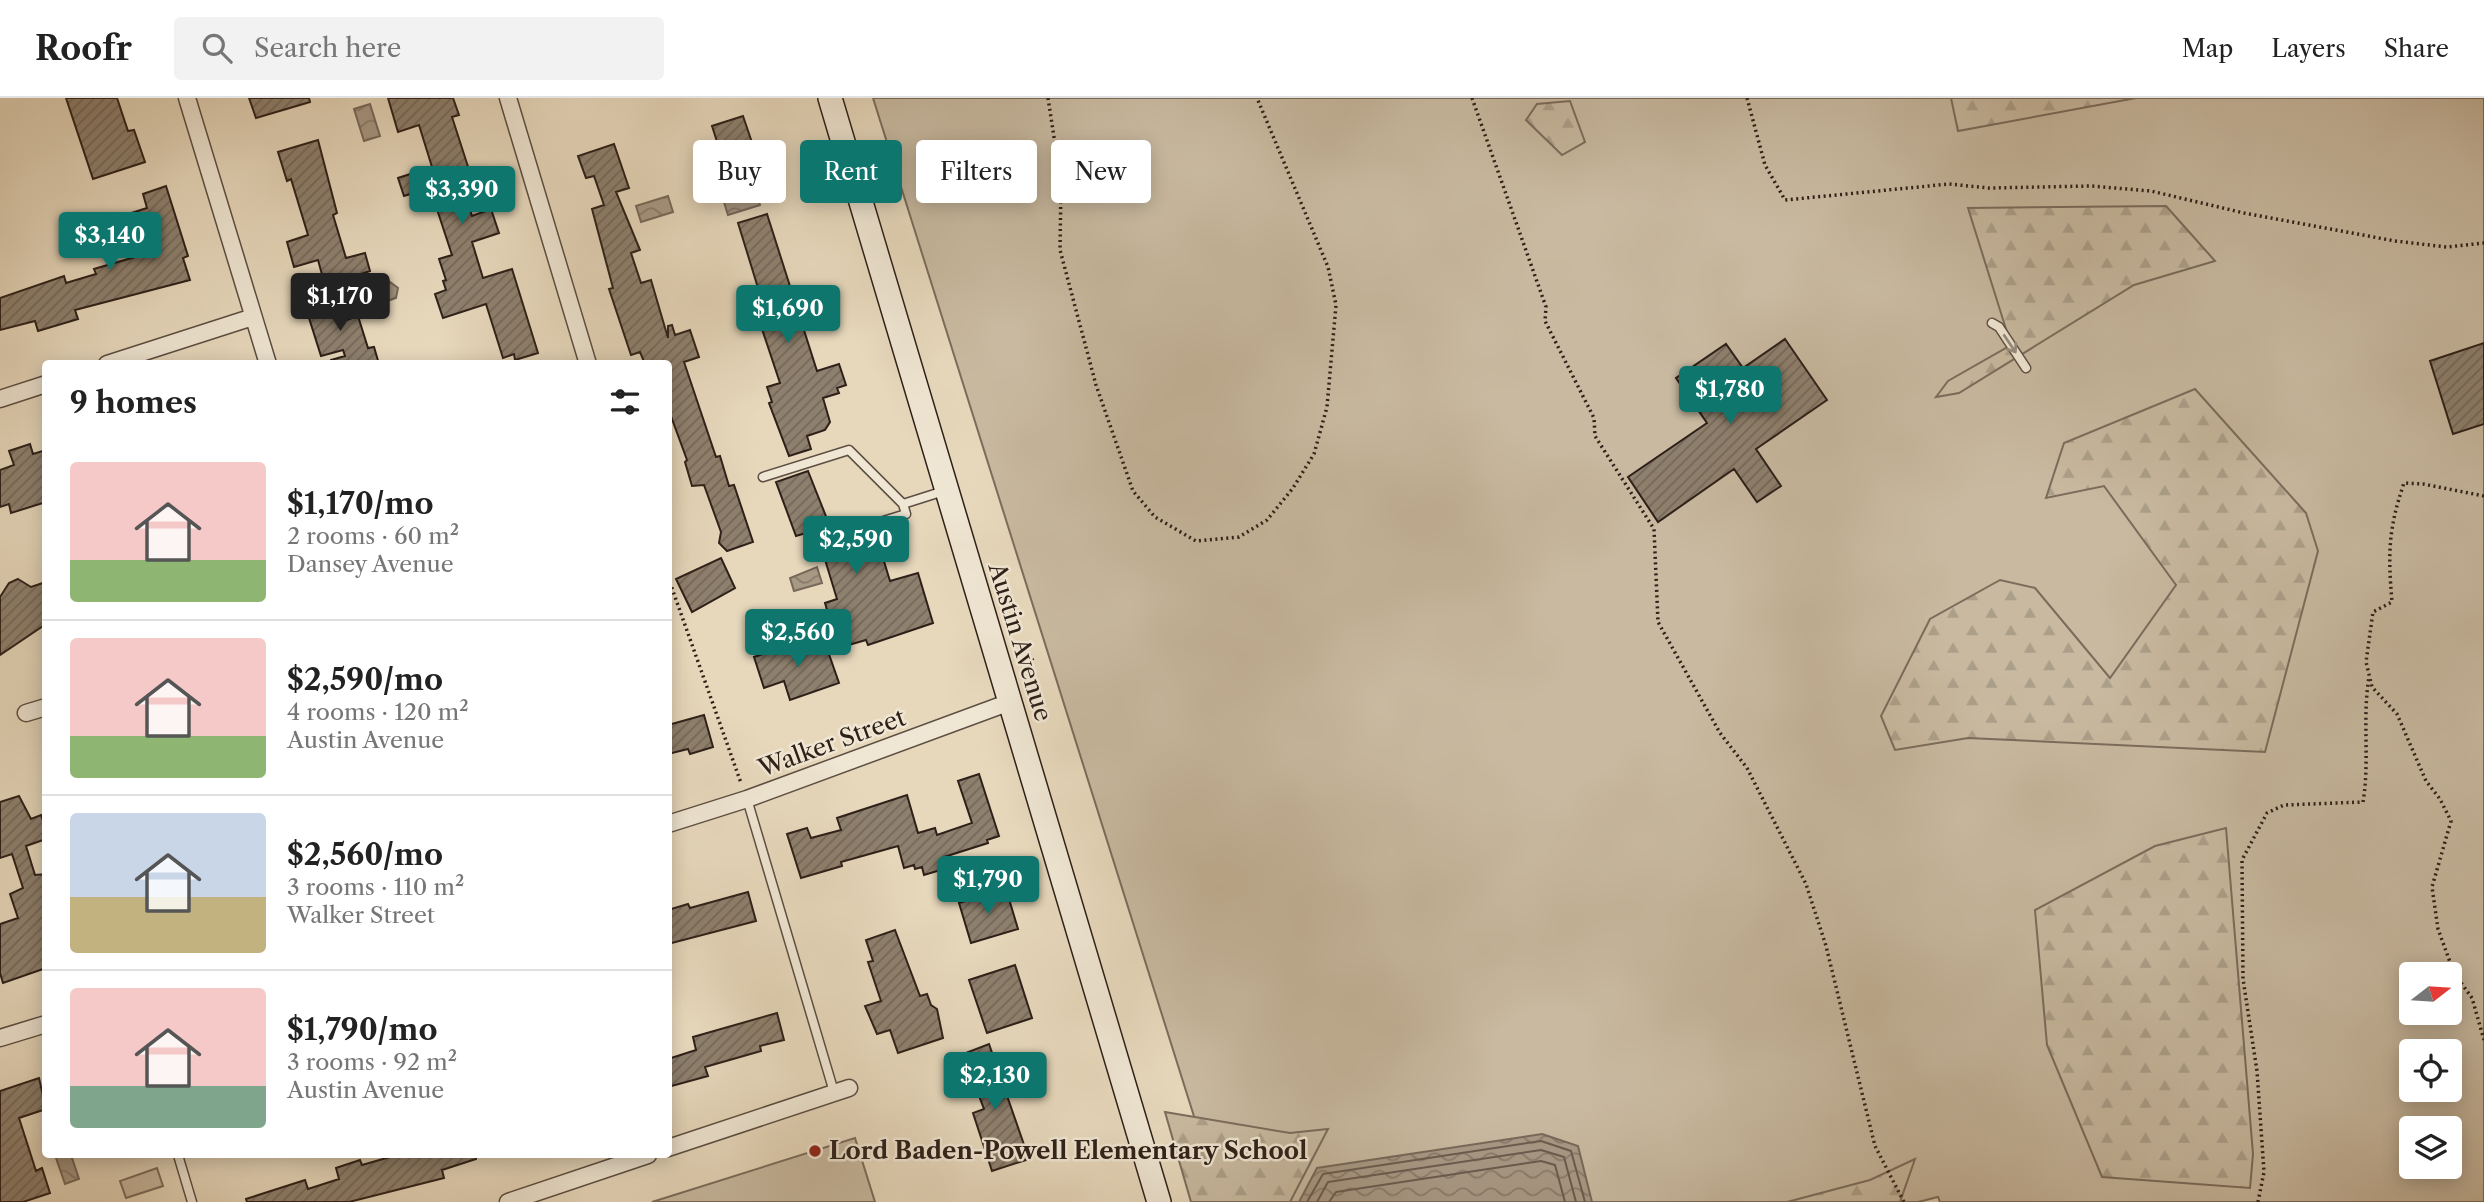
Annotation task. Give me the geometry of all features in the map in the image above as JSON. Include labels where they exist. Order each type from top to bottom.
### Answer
[{"type":"main road","name":"Austin Avenue","points":[[830,98],[1159,1202]]},
{"type":"street","points":[[187,98],[267,360]]},
{"type":"street","points":[[508,98],[587,360]]},
{"type":"street","points":[[119,360],[253,317]]},
{"type":"street","points":[[0,399],[42,385]]},
{"type":"street","name":"Walker Street","points":[[672,823],[747,799],[1010,702]]},
{"type":"street","points":[[26,713],[42,708]]},
{"type":"street","points":[[0,1038],[42,1025]]},
{"type":"street","points":[[672,1147],[842,1090]]},
{"type":"street","points":[[508,1202],[639,1158]]},
{"type":"lane","points":[[1992,323],[1998,327],[2026,369]]},
{"type":"lane","points":[[763,477],[849,450],[903,504],[906,514],[880,522],[890,552]]},
{"type":"lane","points":[[903,504],[947,490]]},
{"type":"lane","points":[[747,799],[842,1090]]},
{"type":"lane","points":[[179,1158],[192,1202]]},
{"type":"path","points":[[1048,98],[1061,183],[1060,250],[1096,385],[1133,491],[1156,517],[1196,541],[1239,537],[1267,520],[1293,488],[1314,454],[1327,407],[1336,304],[1328,267],[1257,98]]},
{"type":"path","points":[[1472,98],[1546,307],[1545,321],[1594,418],[1595,436],[1654,529],[1658,622],[1720,733],[1747,768],[1806,884],[1826,946],[1875,1146],[1904,1202]]},
{"type":"path","points":[[1747,98],[1765,166],[1785,200],[1949,184],[1989,188],[2091,186],[2151,191],[2244,214],[2395,241],[2446,247],[2484,243]]},
{"type":"path","points":[[2484,496],[2423,484],[2404,484],[2393,516],[2388,550],[2392,602],[2373,612],[2366,662],[2372,687],[2397,714],[2426,781],[2451,821],[2432,887],[2438,929],[2454,973],[2472,998],[2484,1040]]},
{"type":"path","points":[[672,588],[747,799]]},
{"type":"path","points":[[1029,654],[1033,661]]},
{"type":"path","points":[[2258,1202],[2263,1172],[2257,1071],[2243,979],[2242,860],[2267,813],[2284,805],[2364,802],[2367,780],[2364,706],[2370,674]]},
{"type":"green space","points":[[873,98],[2484,98],[2484,1202],[1940,1202],[1938,1197],[1918,1202],[1221,1202],[902,190],[902,140],[886,140]]},
{"type":"green space","points":[[1951,98],[2136,98],[1958,131]]},
{"type":"green space","points":[[1570,101],[1585,142],[1562,155],[1526,120],[1537,104]]},
{"type":"green space","points":[[2166,206],[2215,261],[2134,285],[1959,393],[1936,397],[1948,381],[2011,345],[1968,208]]},
{"type":"green space","points":[[2195,389],[2306,513],[2318,551],[2265,752],[1968,738],[1895,750],[1881,716],[1930,619],[2000,580],[2035,588],[2110,678],[2176,585],[2104,486],[2046,498],[2064,443]]},
{"type":"green space","points":[[2226,828],[2253,1154],[2250,1188],[2102,1177],[2047,1045],[2035,910],[2155,846]]},
{"type":"green space","points":[[1165,1112],[1290,1133],[1328,1129],[1290,1202],[1191,1202]]},
{"type":"green space","points":[[855,1138],[875,1202],[652,1202]]},
{"type":"green space","points":[[1915,1159],[1900,1202],[1787,1202],[1870,1180]]},
{"type":"green space","points":[[157,1168],[163,1186],[126,1198],[120,1181]]},
{"type":"water","points":[[370,104],[380,136],[364,141],[354,109]]},
{"type":"water","points":[[668,196],[673,212],[641,222],[636,206]]},
{"type":"water","points":[[724,203],[759,203],[760,205],[728,215]]},
{"type":"water","points":[[104,220],[111,225],[116,243],[111,252],[103,251],[96,230],[100,221]]},
{"type":"water","points":[[390,282],[398,288],[396,298],[373,306],[364,300],[365,292]]},
{"type":"water","points":[[817,567],[822,583],[794,591],[790,578]]},
{"type":"water","points":[[1542,1134],[1578,1146],[1592,1202],[1299,1202],[1317,1168]]},
{"type":"water","points":[[56,1158],[72,1158],[79,1179],[65,1184]]},
{"type":"building","points":[[66,98],[117,98],[128,131],[134,130],[145,162],[93,179]]},
{"type":"building","points":[[249,98],[309,98],[310,102],[256,118]]},
{"type":"building","points":[[388,98],[453,98],[459,115],[452,117],[471,176],[460,179],[472,216],[491,209],[499,233],[472,242],[483,278],[512,269],[538,353],[515,360],[514,354],[503,358],[486,304],[443,318],[435,294],[446,290],[443,281],[446,280],[439,259],[452,255],[430,188],[404,196],[398,178],[432,167],[419,125],[398,132]]},
{"type":"building","points":[[743,116],[751,140],[716,140],[712,126]]},
{"type":"building","points":[[318,140],[337,213],[333,215],[346,258],[365,253],[370,271],[352,277],[353,281],[326,289],[318,260],[294,267],[287,242],[308,235],[291,179],[287,181],[278,152]]},
{"type":"building","points":[[614,144],[629,188],[616,192],[640,250],[631,253],[641,283],[651,280],[668,338],[668,326],[672,325],[675,335],[690,330],[699,357],[684,362],[716,457],[720,456],[729,486],[734,485],[753,542],[727,551],[719,543],[721,532],[704,485],[692,486],[685,462],[687,460],[672,419],[672,360],[643,360],[640,352],[631,355],[609,289],[613,288],[592,209],[604,205],[594,176],[586,178],[578,156]]},
{"type":"building","points":[[166,186],[188,256],[183,258],[190,280],[75,310],[78,319],[38,331],[35,321],[0,330],[0,298],[64,276],[66,283],[96,274],[94,269],[135,257],[122,216],[147,208],[143,194]]},
{"type":"building","points":[[767,214],[817,371],[839,364],[846,385],[837,388],[839,393],[823,398],[830,422],[825,430],[807,436],[811,449],[789,456],[769,403],[772,402],[767,387],[780,383],[759,320],[767,317],[738,223]]},
{"type":"building","points":[[339,293],[347,320],[358,316],[368,348],[374,347],[378,360],[331,360],[345,356],[343,350],[321,356],[309,318],[314,317],[310,302]]},
{"type":"building","points":[[1785,339],[1827,400],[1756,449],[1781,486],[1757,502],[1734,469],[1658,522],[1628,477],[1707,423],[1676,378],[1726,344],[1743,368]]},
{"type":"building","points":[[2484,343],[2484,424],[2453,434],[2430,361]]},
{"type":"building","points":[[30,444],[33,454],[42,451],[42,503],[11,513],[9,504],[0,507],[0,470],[14,465],[9,451]]},
{"type":"building","points":[[808,471],[833,534],[845,530],[852,553],[879,545],[890,581],[918,573],[933,623],[868,645],[866,640],[838,648],[825,603],[837,599],[816,530],[796,536],[776,482]]},
{"type":"building","points":[[721,558],[735,588],[692,612],[676,579]]},
{"type":"building","points":[[18,579],[31,587],[42,583],[42,627],[0,655],[0,597],[9,583]]},
{"type":"building","points":[[824,640],[839,683],[790,700],[784,681],[764,688],[754,657],[781,648],[783,654]]},
{"type":"building","points":[[704,715],[713,747],[690,754],[688,749],[672,753],[672,724]]},
{"type":"building","points":[[979,774],[999,836],[987,840],[988,843],[944,857],[947,868],[924,875],[922,867],[915,869],[914,865],[904,868],[898,846],[841,862],[842,866],[801,878],[787,834],[807,828],[811,838],[841,830],[837,818],[907,795],[918,833],[935,828],[937,835],[972,823],[958,781]]},
{"type":"building","points":[[19,796],[31,819],[41,815],[42,818],[42,840],[26,846],[35,875],[42,874],[42,969],[3,983],[0,973],[0,924],[18,918],[10,894],[23,888],[12,854],[0,858],[0,802]]},
{"type":"building","points":[[1006,889],[1018,929],[971,943],[959,903]]},
{"type":"building","points":[[748,892],[756,921],[672,943],[672,909],[688,904],[690,908]]},
{"type":"building","points":[[895,930],[920,996],[927,994],[931,1005],[937,1009],[943,1038],[898,1053],[890,1030],[877,1034],[865,1006],[881,1001],[868,962],[873,961],[866,940]]},
{"type":"building","points":[[1015,965],[1032,1018],[987,1033],[969,980]]},
{"type":"building","points":[[777,1013],[784,1040],[760,1046],[761,1051],[705,1067],[708,1076],[672,1086],[672,1058],[696,1050],[693,1037]]},
{"type":"building","points":[[989,1044],[1029,1159],[992,1171],[973,1113],[984,1109],[963,1054]]},
{"type":"building","points":[[39,1078],[42,1110],[19,1118],[36,1171],[42,1168],[50,1193],[23,1202],[0,1202],[0,1091]]},
{"type":"building","points":[[386,1158],[476,1158],[442,1170],[444,1178],[349,1202],[247,1202],[246,1199],[305,1180],[308,1189],[339,1179],[336,1168],[360,1160],[362,1165]]},
{"type":"place","name":"Lord Baden-Powell Elementary School","points":[[815,1151]]}]
